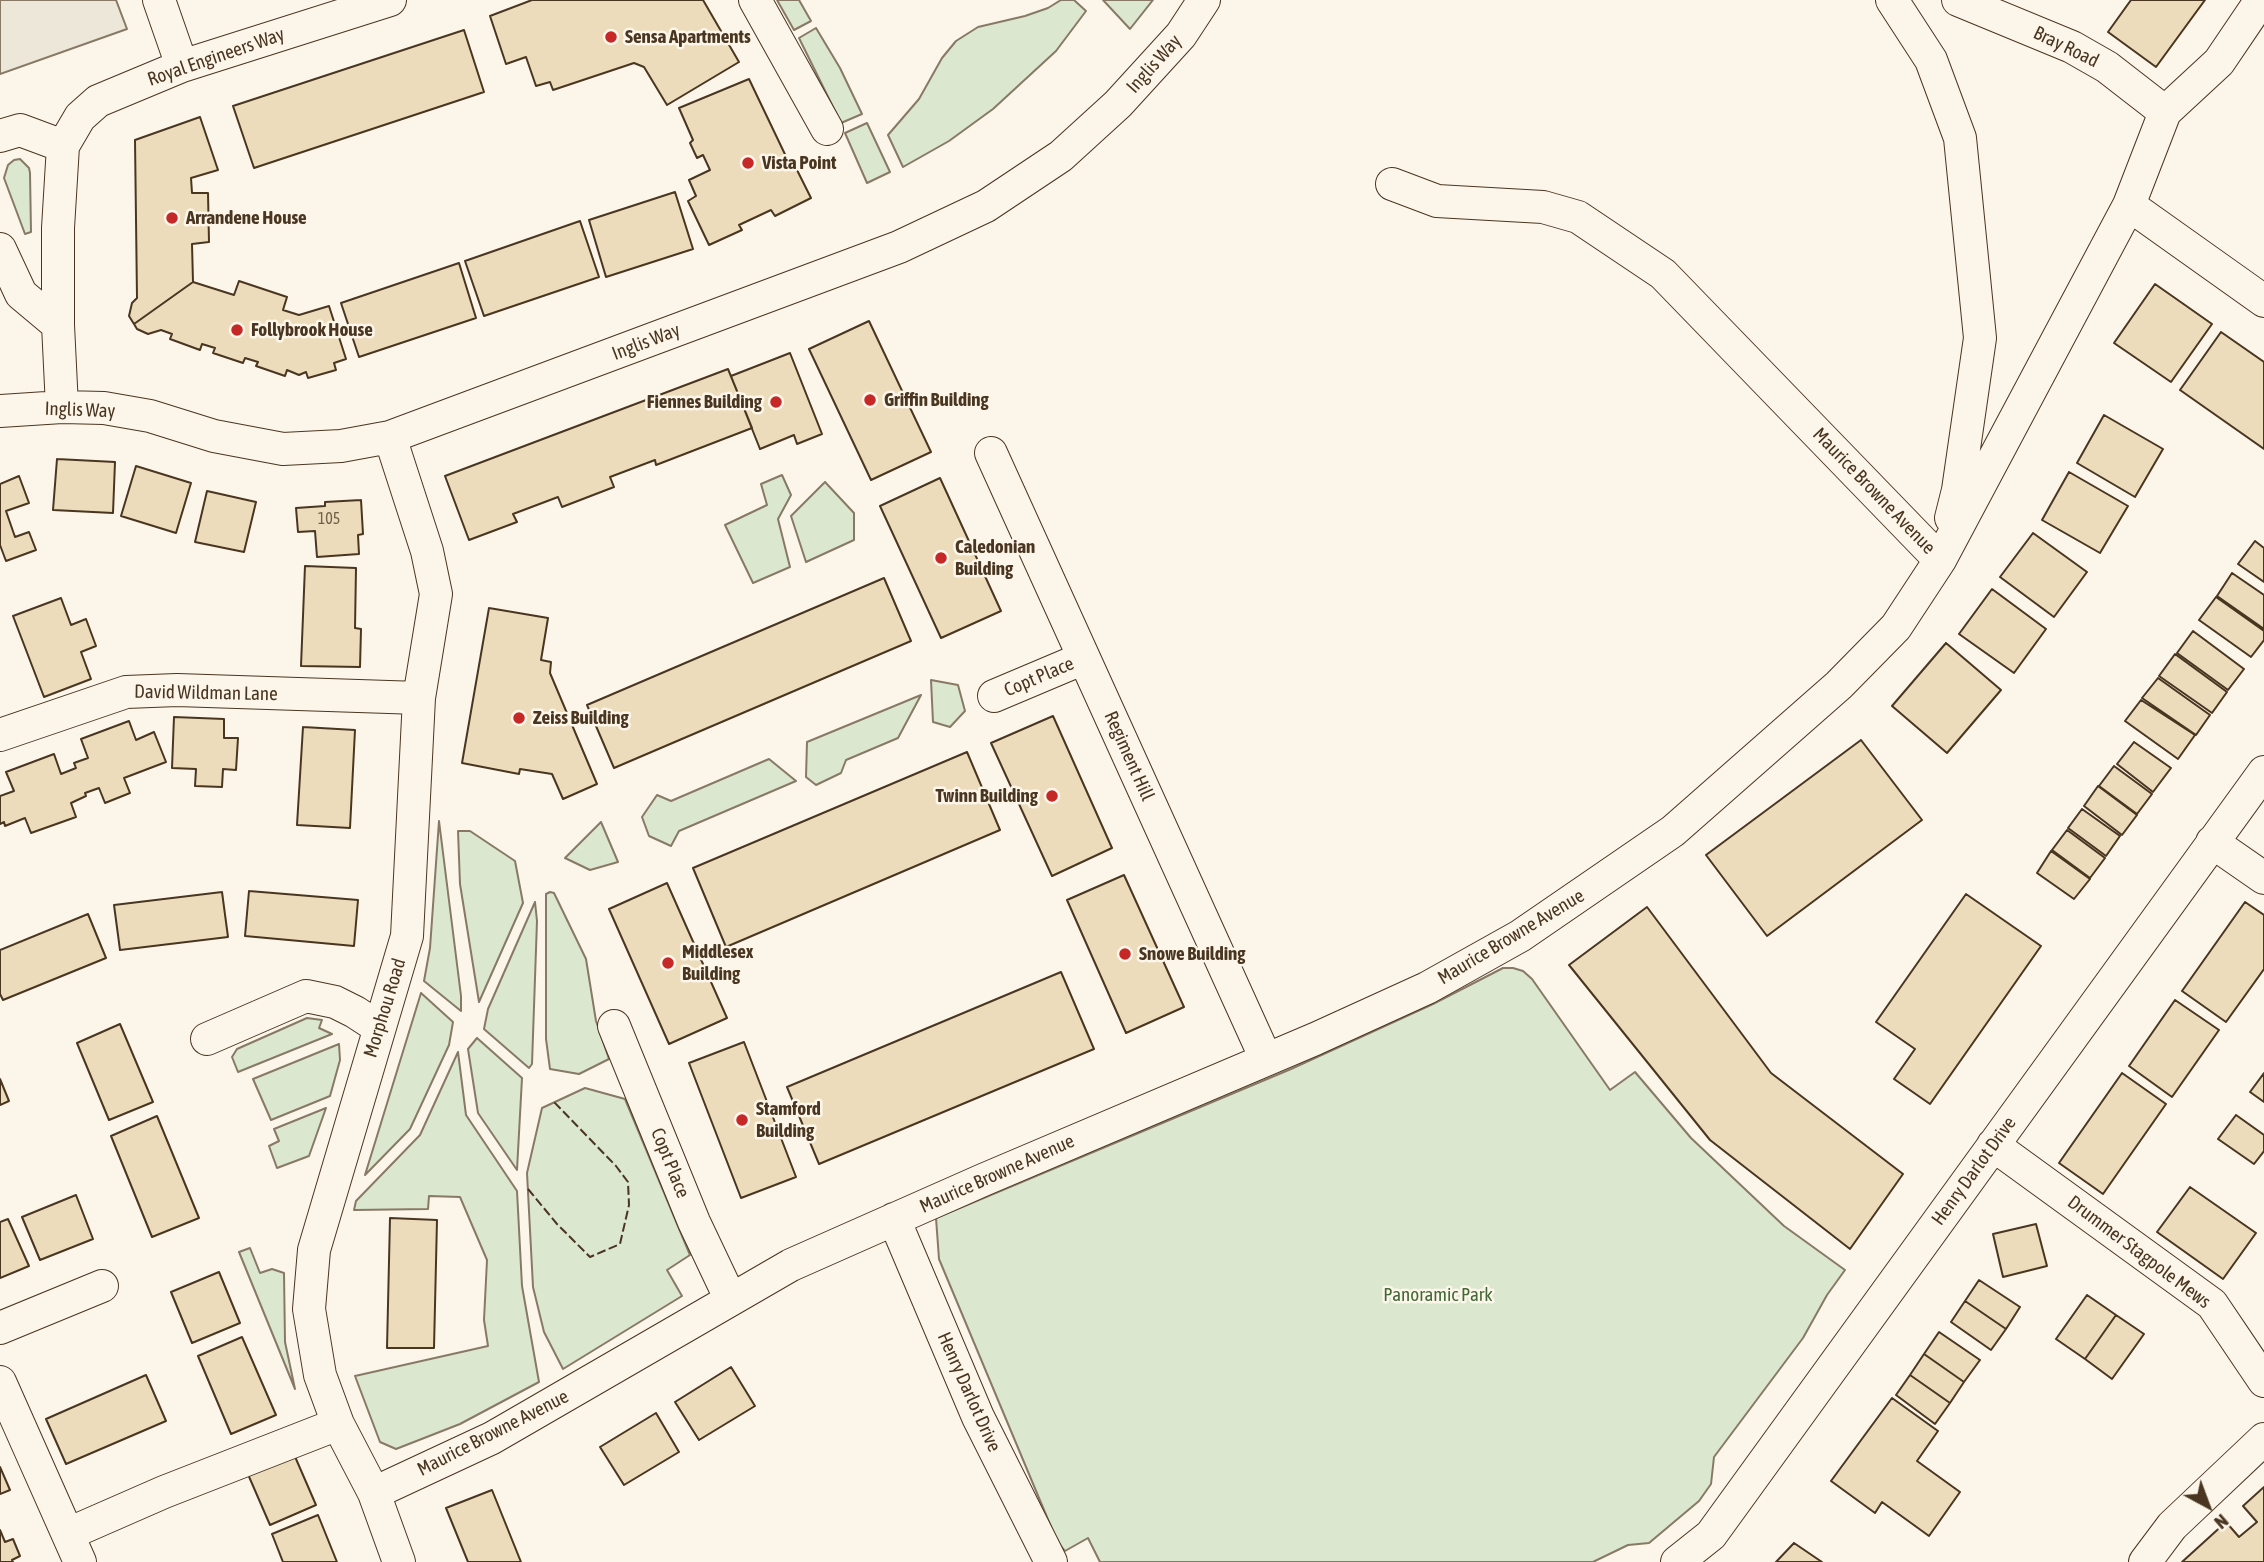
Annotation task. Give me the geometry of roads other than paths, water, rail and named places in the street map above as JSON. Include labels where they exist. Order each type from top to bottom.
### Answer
[{"type":"street","points":[[159,0],[182,66]]},
{"type":"street","name":"Royal Engineers Way","points":[[62,407],[58,325],[58,228],[64,146],[80,117],[98,101],[182,66],[390,0]]},
{"type":"street","points":[[755,0],[827,129]]},
{"type":"street","name":"Inglis Way","points":[[0,411],[62,407],[104,408],[150,416],[214,436],[283,449],[341,446],[390,438],[899,247],[986,206],[1061,156],[1118,104],[1181,35],[1204,0]]},
{"type":"street","points":[[1892,0],[1931,60],[1960,138],[1980,338],[1958,490],[1940,560]]},
{"type":"street","name":"Bray Road","points":[[1958,0],[2072,47],[2107,67],[2165,112]]},
{"type":"street","points":[[1940,560],[2129,205],[2165,112],[2219,62],[2260,0]]},
{"type":"street","points":[[0,136],[20,130],[64,146]]},
{"type":"street","name":"Maurice Browne Avenue","points":[[374,1493],[492,1438],[790,1265],[1427,988],[1486,956],[1520,936],[1673,831],[1848,676],[1896,627],[1940,560],[1663,274],[1578,217],[1543,208],[1437,201],[1392,184]]},
{"type":"street","points":[[2129,205],[2264,301]]},
{"type":"street","points":[[0,249],[21,294],[58,325]]},
{"type":"street","name":"Morphou Road","points":[[390,438],[427,551],[436,594],[419,698],[407,936],[314,1250],[309,1309],[320,1375],[338,1424],[374,1493],[399,1562]]},
{"type":"street","name":"Regiment Hill","points":[[991,453],[1266,1059]]},
{"type":"street","name":"Copt Place","points":[[994,696],[1084,658]]},
{"type":"street","name":"David Wildman Lane","points":[[0,735],[126,692],[177,690],[419,698]]},
{"type":"street","name":"Henry Darlot Drive","points":[[1677,1562],[1711,1535],[2264,772]]},
{"type":"street","points":[[2212,842],[2264,878]]},
{"type":"street","points":[[207,1039],[306,996],[335,1002],[379,1027]]},
{"type":"street","name":"Copt Place","points":[[614,1026],[694,1222],[730,1298]]},
{"type":"street","name":"Drummer Stagpole Mews","points":[[1993,1145],[2212,1304],[2264,1381]]},
{"type":"street","name":"Henry Darlot Drive","points":[[894,1219],[978,1417],[1051,1562]]},
{"type":"street","points":[[0,1328],[102,1286]]},
{"type":"street","points":[[0,1382],[74,1548],[164,1492],[338,1424]]},
{"type":"street","points":[[2145,1562],[2172,1526],[2264,1439]]},
{"type":"place","name":"Sensa Apartments","points":[[611,37]]},
{"type":"place","name":"Vista Point","points":[[748,163]]},
{"type":"place","name":"Arrandene House","points":[[172,218]]},
{"type":"place","name":"Follybrook House","points":[[237,330]]},
{"type":"place","name":"Griffin Building","points":[[870,400]]},
{"type":"place","name":"Fiennes Building","points":[[776,402]]},
{"type":"place","name":"Caledonian Building","points":[[941,558]]},
{"type":"place","name":"Zeiss Building","points":[[519,718]]},
{"type":"place","name":"Twinn Building","points":[[1052,796]]},
{"type":"place","name":"Snowe Building","points":[[1125,954]]},
{"type":"place","name":"Middlesex Building","points":[[668,963]]},
{"type":"place","name":"Stamford Building","points":[[742,1120]]},
{"type":"park label","name":"Panoramic Park","points":[[1438,1295]]}]
